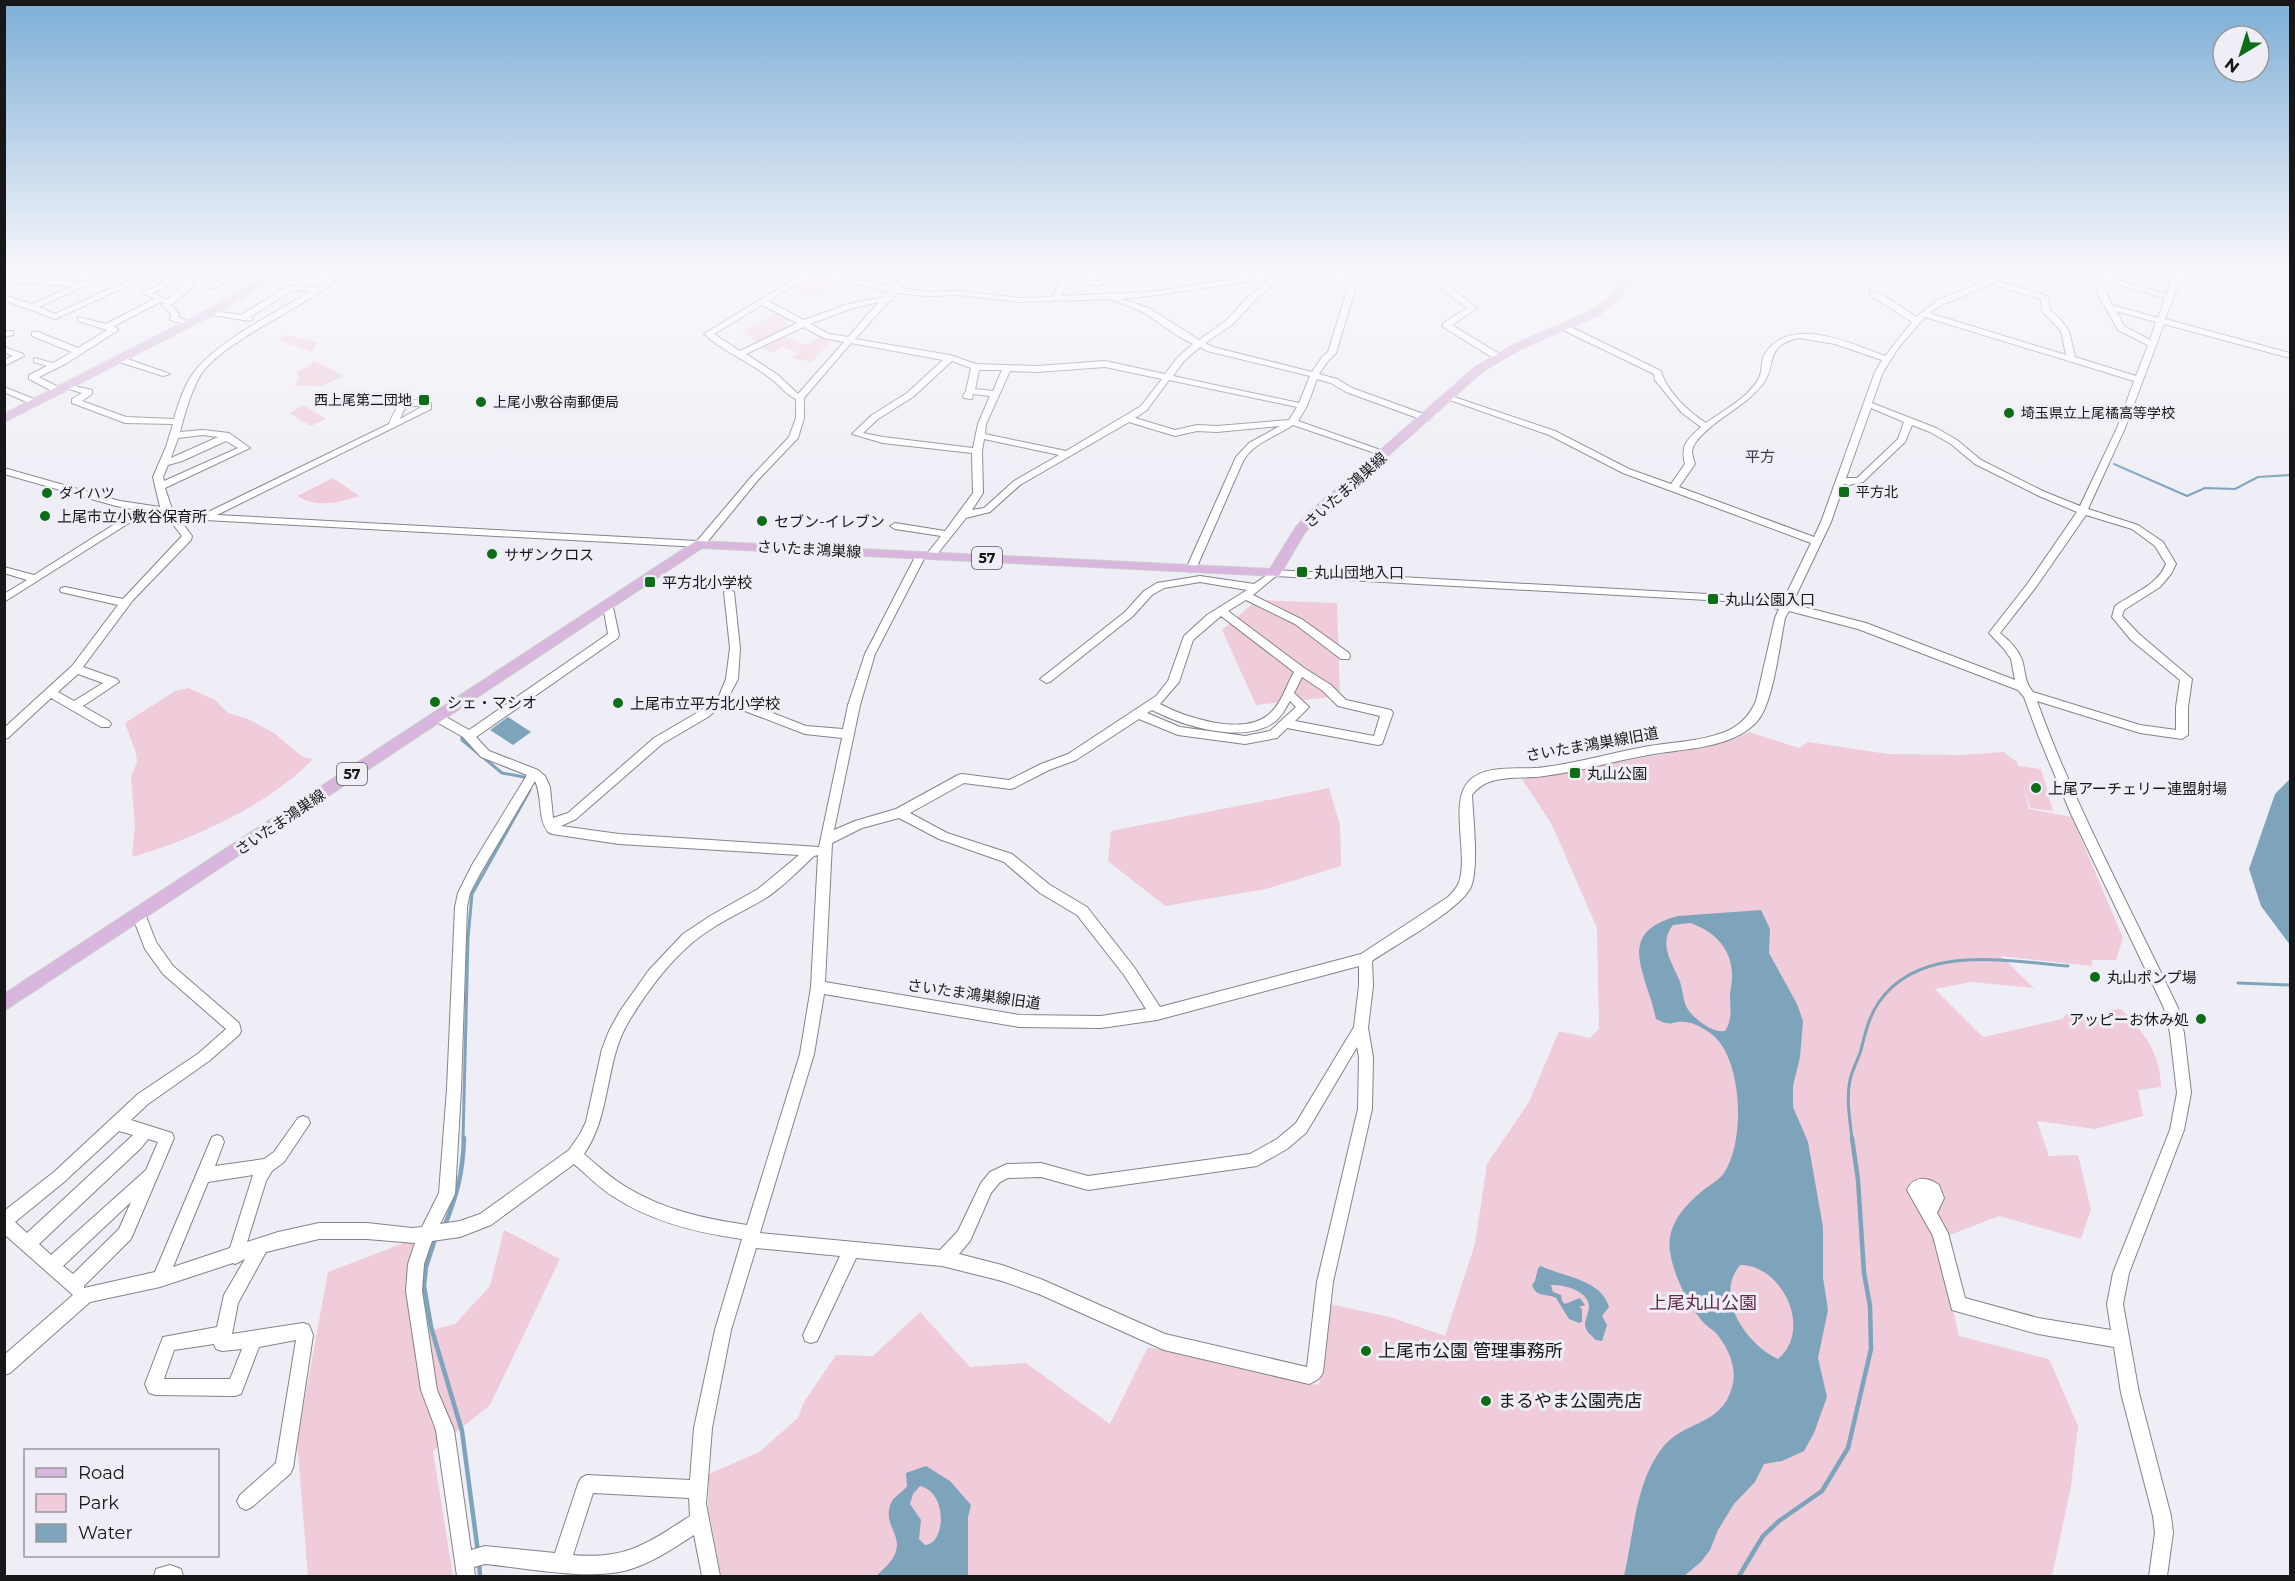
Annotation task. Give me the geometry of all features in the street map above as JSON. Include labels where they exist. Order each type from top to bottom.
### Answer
[{"type":"main road","points":[[4,419],[144,346]]},
{"type":"main road","name":"さいたま鴻巣線","points":[[4,1004],[700,544],[1274,573],[1306,523],[1479,369],[1523,346]]},
{"type":"street","points":[[64,346],[77,351]]},
{"type":"street","points":[[86,346],[54,366],[28,376],[64,389],[89,392],[75,401],[126,420],[178,422]]},
{"type":"street","points":[[4,735],[76,669],[125,603],[186,540],[187,536],[184,531],[167,513],[158,477],[189,389],[204,364],[230,346]]},
{"type":"street","points":[[725,346],[769,373],[792,394],[800,398]]},
{"type":"street","points":[[738,355],[757,346]]},
{"type":"street","points":[[4,471],[145,510],[205,517],[700,544],[755,478],[793,438],[800,418],[800,398],[846,346]]},
{"type":"street","points":[[878,346],[950,358],[975,368],[1006,369],[1105,364],[1303,406]]},
{"type":"street","points":[[964,515],[987,510],[1017,483],[1144,408],[1182,359],[1196,346]]},
{"type":"street","points":[[1203,346],[1230,356],[1315,375],[1426,418]]},
{"type":"street","points":[[1191,569],[1206,531],[1246,450],[1262,438],[1293,422],[1303,406],[1315,375],[1327,356],[1332,353],[1334,346]]},
{"type":"street","points":[[1480,346],[1498,357]]},
{"type":"street","points":[[1602,346],[1658,374],[1658,378],[1678,407],[1692,420],[1707,427]]},
{"type":"street","points":[[1674,488],[1690,464],[1688,448],[1707,427],[1733,410],[1751,393],[1763,378],[1766,359],[1778,346]]},
{"type":"street","points":[[1844,346],[1887,359]]},
{"type":"street","name":"さいたま鴻巣線旧道","points":[[818,987],[1019,1021],[1101,1022],[1157,1014],[1365,958],[1453,901],[1465,885],[1468,864],[1466,794],[1469,787],[1480,779],[1489,775],[1544,772],[1645,751],[1704,742],[1730,735],[1746,725],[1756,715],[1762,701],[1776,632],[1817,542],[1876,379],[1897,346]]},
{"type":"street","points":[[2028,346],[2138,379]]},
{"type":"street","points":[[2070,346],[2071,359]]},
{"type":"street","points":[[2150,346],[2121,428],[2083,511],[2055,554],[1994,633],[2008,646],[2016,659],[2026,691],[2057,767],[2088,838],[2171,1008],[2177,1033],[2184,1093],[2177,1130],[2121,1273],[2115,1304],[2130,1393],[2163,1524],[2164,1533],[2158,1576]]},
{"type":"street","points":[[2258,346],[2290,356]]},
{"type":"street","points":[[4,349],[20,356],[4,364]]},
{"type":"street","points":[[950,358],[919,388],[875,417],[857,434],[883,440],[977,451]]},
{"type":"street","points":[[119,359],[166,374]]},
{"type":"street","points":[[37,360],[54,366]]},
{"type":"street","points":[[975,368],[970,394],[997,394]]},
{"type":"street","points":[[711,1576],[699,1521],[697,1489],[703,1428],[719,1350],[807,1054],[818,987],[820,847],[866,664],[926,555],[964,515],[978,493],[977,451],[982,424],[1006,369]]},
{"type":"street","points":[[4,389],[36,403]]},
{"type":"street","points":[[1448,398],[1552,433],[1626,471],[1817,542]]},
{"type":"street","points":[[79,1290],[160,1279],[260,1248],[278,1240],[319,1231],[426,1235],[460,1229],[485,1220],[574,1155],[586,1143],[594,1121],[612,1035],[661,964],[691,936],[766,891],[820,847],[859,824],[900,813],[962,778],[1000,784],[1018,782],[1045,767],[1072,757],[1152,705],[1173,682],[1188,639],[1202,623],[1246,596],[1274,573],[1696,595],[1786,606],[1862,626],[2026,691],[2140,729],[2182,735],[2184,733],[2182,707],[2188,682],[2135,638],[2117,617],[2118,608],[2165,578],[2171,564],[2164,550],[2150,535],[2111,518],[2083,511],[1995,471],[1978,462],[1954,442],[1909,420],[1867,404]]},
{"type":"street","points":[[1128,419],[1175,433],[1197,428],[1217,429],[1293,422],[1384,453]]},
{"type":"street","points":[[1840,479],[1848,482],[1860,480],[1902,440],[1909,420]]},
{"type":"street","points":[[205,517],[392,426]]},
{"type":"street","points":[[159,487],[244,448],[229,436],[200,431],[174,436]]},
{"type":"street","points":[[162,463],[179,459],[229,436]]},
{"type":"street","points":[[981,436],[1068,454]]},
{"type":"street","points":[[4,599],[145,510]]},
{"type":"street","points":[[895,526],[947,534]]},
{"type":"street","points":[[4,570],[35,579]]},
{"type":"street","points":[[1047,679],[1129,614],[1148,593],[1161,585],[1200,579],[1256,588]]},
{"type":"street","points":[[65,590],[125,603]]},
{"type":"street","points":[[549,825],[572,816],[658,741],[705,714],[723,698],[732,679],[735,648],[729,592]]},
{"type":"street","points":[[1246,596],[1299,622],[1345,656]]},
{"type":"street","points":[[469,736],[614,636],[608,604]]},
{"type":"street","points":[[1221,611],[1300,671],[1327,688],[1342,703],[1387,713],[1378,741],[1287,724]]},
{"type":"street","points":[[73,707],[113,682],[76,669]]},
{"type":"street","points":[[1152,705],[1181,718],[1245,729],[1260,725],[1270,719],[1300,671]]},
{"type":"street","points":[[51,693],[105,724]]},
{"type":"street","points":[[1139,714],[1167,729],[1235,740],[1273,735],[1303,707],[1288,693]]},
{"type":"street","points":[[723,698],[804,730],[848,734]]},
{"type":"street","points":[[437,717],[469,736],[485,754],[534,773],[541,779],[544,787],[547,821],[552,829],[619,839],[820,847]]},
{"type":"street","points":[[534,773],[464,893],[461,907],[454,1089],[447,1194],[426,1235],[416,1263],[414,1291],[417,1324],[429,1390],[445,1430],[465,1569],[485,1555],[593,1566],[625,1562],[654,1550],[699,1521]]},
{"type":"street","points":[[900,813],[952,840],[1008,858],[1045,889],[1082,911],[1129,971],[1157,1014]]},
{"type":"street","points":[[79,1290],[4,1222],[60,1177],[144,1099],[204,1057],[234,1031],[234,1027],[168,970],[150,945],[139,915]]},
{"type":"street","points":[[574,1155],[620,1192],[655,1211],[751,1237],[942,1258],[1002,1273],[1043,1288],[1164,1342],[1310,1376],[1315,1371],[1325,1282],[1365,1109],[1366,1057],[1362,1028],[1367,966],[1365,958]]},
{"type":"street","points":[[942,1258],[964,1236],[986,1188],[995,1177],[1007,1171],[1047,1171],[1088,1183],[1252,1161],[1282,1144],[1301,1128],[1362,1028]]},
{"type":"street","points":[[4,1367],[79,1290],[121,1240],[167,1138],[144,1133],[117,1123]]},
{"type":"street","points":[[235,1256],[259,1178],[267,1166],[279,1157],[303,1123]]},
{"type":"street","points":[[27,1244],[144,1133]]},
{"type":"street","points":[[160,1279],[217,1142]]},
{"type":"street","points":[[203,1175],[267,1166]]},
{"type":"street","points":[[52,1265],[150,1175]]},
{"type":"street","points":[[1928,1211],[1940,1233],[1958,1304],[2038,1326],[2121,1340]]},
{"type":"street","points":[[246,1501],[284,1468],[305,1335],[303,1331],[222,1343],[230,1300],[260,1248]]},
{"type":"street","points":[[811,1335],[852,1249]]},
{"type":"street","points":[[224,1334],[169,1342],[153,1384],[155,1387],[235,1388],[252,1344],[251,1340]]},
{"type":"street","points":[[561,1563],[587,1484],[697,1489]]},
{"type":"street","points":[[163,1576],[170,1574],[174,1576]]},
{"type":"green space","points":[[294,346],[316,346],[312,352]]},
{"type":"green space","points":[[759,346],[827,346],[812,362],[791,358],[798,353],[783,347],[772,353]]},
{"type":"green space","points":[[314,360],[343,376],[322,386],[294,386],[301,377],[297,376],[297,372],[309,366]]},
{"type":"green space","points":[[304,405],[326,419],[311,426],[289,413]]},
{"type":"green space","points":[[333,478],[359,496],[344,501],[320,503],[297,496]]},
{"type":"green space","points":[[1257,600],[1337,603],[1340,696],[1256,705],[1222,630]]},
{"type":"green space","points":[[188,688],[215,700],[228,713],[248,719],[274,733],[303,757],[313,759],[275,791],[229,818],[179,841],[132,857],[135,825],[131,777],[137,762],[125,723],[175,691]]},
{"type":"green space","name":"上尾丸山公園","points":[[1749,732],[1799,748],[1808,742],[1888,754],[1963,755],[2003,752],[2017,762],[2018,766],[2041,769],[2053,811],[2030,808],[2023,781],[2029,809],[2072,817],[2123,938],[2116,960],[2092,960],[2092,966],[2001,956],[2034,988],[1971,982],[1935,989],[1983,1037],[2062,1019],[2067,1014],[2104,1018],[2108,1010],[2121,1009],[2144,1035],[2158,1064],[2161,1087],[2138,1090],[2143,1116],[2095,1129],[2037,1121],[2049,1156],[2078,1155],[2091,1209],[2081,1239],[1999,1216],[1937,1240],[1959,1336],[2049,1359],[2078,1426],[2071,1486],[2052,1576],[721,1576],[708,1507],[709,1474],[759,1452],[798,1418],[804,1402],[836,1355],[873,1356],[920,1312],[970,1367],[1026,1363],[1110,1424],[1148,1347],[1319,1385],[1329,1304],[1390,1317],[1445,1336],[1475,1244],[1487,1164],[1529,1102],[1559,1031],[1590,1038],[1599,1029],[1597,928],[1552,825],[1522,779],[1710,746]]},
{"type":"green space","points":[[1329,788],[1340,825],[1341,866],[1266,889],[1165,906],[1108,861],[1111,831]]},
{"type":"green space","points":[[504,1230],[560,1259],[490,1405],[433,1451],[453,1576],[308,1576],[297,1441],[328,1272],[417,1238],[408,1283],[413,1335],[455,1324],[490,1286]]},
{"type":"water","points":[[508,717],[531,732],[513,745],[490,730]]},
{"type":"water","points":[[2290,779],[2290,945],[2261,906],[2249,869],[2275,794]]},
{"type":"water","points":[[1761,910],[1770,929],[1769,953],[1797,1004],[1803,1021],[1800,1057],[1793,1086],[1793,1107],[1808,1142],[1823,1227],[1823,1278],[1828,1310],[1818,1358],[1827,1397],[1814,1433],[1804,1451],[1782,1461],[1764,1464],[1755,1482],[1734,1504],[1718,1530],[1710,1550],[1701,1562],[1684,1576],[1624,1576],[1641,1492],[1654,1461],[1672,1438],[1712,1416],[1720,1409],[1727,1400],[1734,1380],[1733,1366],[1728,1351],[1716,1333],[1704,1323],[1691,1306],[1678,1279],[1670,1252],[1671,1232],[1679,1216],[1691,1201],[1724,1173],[1731,1160],[1738,1123],[1735,1083],[1731,1064],[1724,1048],[1714,1036],[1697,1025],[1686,1022],[1666,1023],[1656,1019],[1651,1002],[1639,956],[1640,944],[1646,933],[1658,923],[1678,916]],"holes":[[[1690,923],[1715,936],[1726,950],[1732,967],[1730,1014],[1725,1031],[1709,1028],[1690,1012],[1685,1004],[1680,981],[1667,951],[1667,938],[1673,925]],[[1740,1265],[1755,1268],[1769,1276],[1780,1287],[1788,1301],[1793,1317],[1793,1332],[1788,1347],[1778,1359],[1755,1343],[1737,1319],[1730,1291],[1733,1278]]]},
{"type":"water","points":[[1541,1266],[1590,1285],[1605,1298],[1609,1307],[1602,1316],[1607,1325],[1602,1341],[1596,1340],[1585,1327],[1588,1300],[1579,1292],[1568,1287],[1551,1285],[1553,1292],[1561,1295],[1565,1304],[1580,1298],[1585,1305],[1579,1307],[1582,1309],[1582,1322],[1579,1323],[1569,1319],[1556,1298],[1536,1292],[1532,1285],[1538,1268]]},
{"type":"water","points":[[926,1466],[950,1481],[971,1505],[968,1517],[968,1576],[876,1576],[889,1564],[895,1553],[896,1537],[889,1513],[892,1501],[907,1486],[906,1473]],"holes":[[[920,1486],[929,1490],[936,1498],[941,1517],[937,1536],[925,1545],[919,1539],[921,1520],[910,1504],[913,1494]]]},
{"type":"waterway","points":[[2114,464],[2187,496],[2205,488],[2235,489],[2258,477],[2290,475]]},
{"type":"waterway","points":[[462,734],[462,740],[502,773],[524,777],[526,782]]},
{"type":"waterway","points":[[463,1139],[468,938],[472,894],[530,790],[529,788]]},
{"type":"waterway","points":[[1852,1139],[1848,1102],[1851,1076],[1873,1013],[1879,1002],[1896,983],[1917,971],[1941,963],[1966,960],[2018,961],[2068,966]]},
{"type":"waterway","points":[[2238,983],[2290,985]]},
{"type":"waterway","points":[[444,1227],[458,1184],[464,1138]]},
{"type":"waterway","points":[[1739,1576],[1763,1536],[1779,1521],[1822,1491],[1848,1448],[1871,1349],[1870,1306],[1864,1273],[1858,1180],[1852,1138]]},
{"type":"waterway","points":[[435,1239],[426,1267],[424,1286],[431,1327],[462,1431],[478,1552]]},
{"type":"waterway","points":[[479,1562],[480,1576]]},
{"type":"place","name":"西上尾第二団地","points":[[424,400]]},
{"type":"place","name":"上尾小敷谷南郵便局","points":[[481,402]]},
{"type":"place","name":"埼玉県立上尾橘高等学校","points":[[2009,413]]},
{"type":"place","name":"平方北","points":[[1844,492]]},
{"type":"place","name":"ダイハツ","points":[[47,493]]},
{"type":"place","name":"上尾市立小敷谷保育所","points":[[45,516]]},
{"type":"place","name":"セブン-イレブン","points":[[762,521]]},
{"type":"place","name":"サザンクロス","points":[[492,554]]},
{"type":"place","name":"丸山団地入口","points":[[1302,572]]},
{"type":"place","name":"平方北小学校","points":[[650,582]]},
{"type":"place","name":"丸山公園入口","points":[[1713,599]]},
{"type":"place","name":"シェ・マシオ","points":[[435,702]]},
{"type":"place","name":"上尾市立平方北小学校","points":[[618,703]]},
{"type":"place","name":"丸山公園","points":[[1575,773]]},
{"type":"place","name":"上尾アーチェリー連盟射場","points":[[2036,788]]},
{"type":"place","name":"丸山ポンプ場","points":[[2095,977]]},
{"type":"place","name":"アッピーお休み処","points":[[2201,1019]]},
{"type":"place","name":"上尾市公園 管理事務所","points":[[1366,1351]]},
{"type":"place","name":"まるやま公園売店","points":[[1486,1401]]},
{"type":"district","name":"平方","points":[[1760,456]]}]
